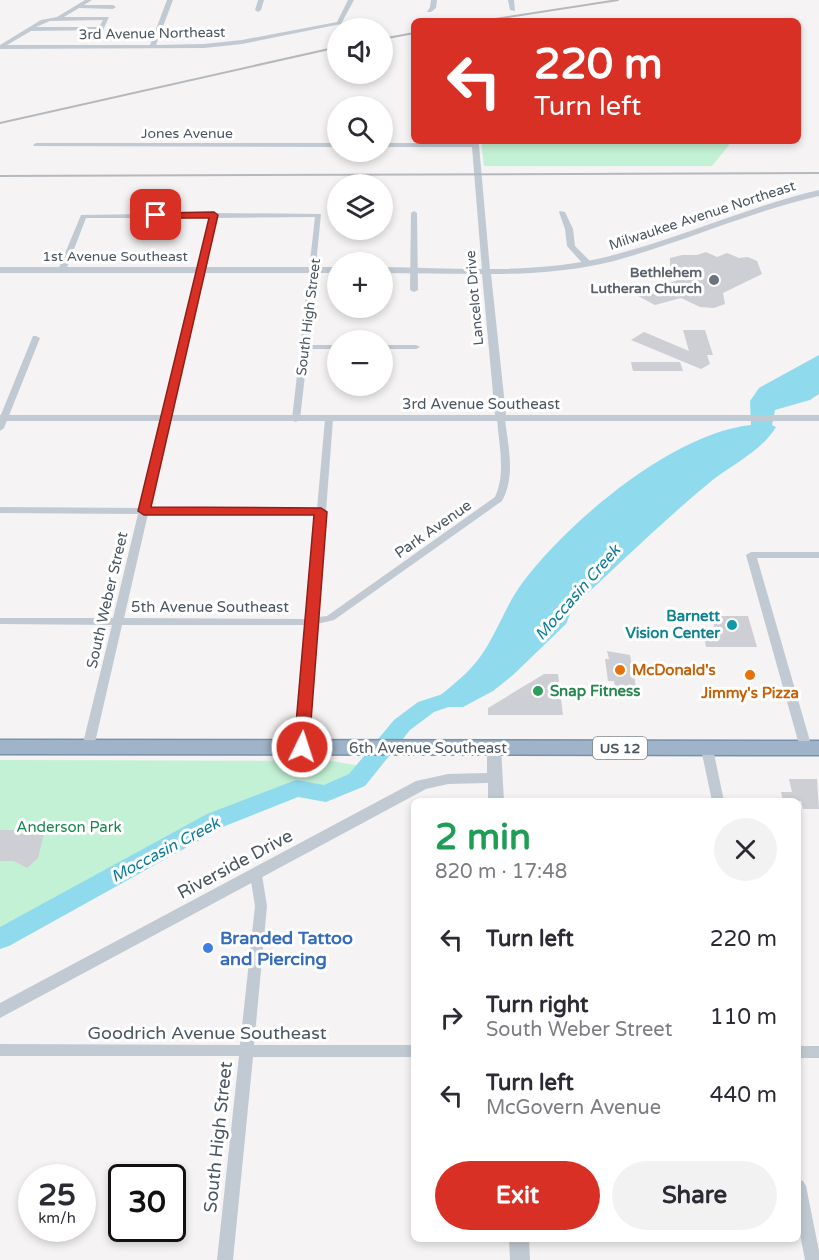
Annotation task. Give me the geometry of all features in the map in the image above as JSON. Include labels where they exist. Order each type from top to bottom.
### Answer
[{"type":"highway","name":"6th Avenue Southeast","points":[[0,747],[813,748]]},
{"type":"street","points":[[59,18],[89,0]]},
{"type":"street","points":[[152,47],[170,0]]},
{"type":"street","points":[[258,10],[261,0]]},
{"type":"street","name":"3rd Avenue Northeast","points":[[0,47],[152,47],[229,44],[339,23],[351,0]]},
{"type":"street","points":[[429,11],[433,8],[434,0]]},
{"type":"street","points":[[511,0],[513,10]]},
{"type":"street","points":[[78,7],[113,7]]},
{"type":"street","points":[[0,47],[30,29],[49,19],[107,18],[101,29],[30,29]]},
{"type":"street","points":[[9,42],[91,42],[90,47]]},
{"type":"street","points":[[393,145],[429,144]]},
{"type":"street","name":"Lancelot Drive","points":[[476,144],[501,419]]},
{"type":"street","name":"Jones Avenue","points":[[36,145],[327,145]]},
{"type":"street","name":"Milwaukee Avenue Northeast","points":[[486,270],[553,268],[639,251],[819,193]]},
{"type":"street","points":[[562,212],[571,246],[587,263]]},
{"type":"street","points":[[414,213],[414,290]]},
{"type":"street","points":[[62,270],[83,216],[214,215]]},
{"type":"street","name":"South High Street","points":[[214,215],[319,215],[296,419]]},
{"type":"street","name":"South Weber Street","points":[[88,747],[214,215]]},
{"type":"street","name":"1st Avenue Southeast","points":[[0,270],[327,270]]},
{"type":"street","points":[[393,270],[486,270]]},
{"type":"street","points":[[1,421],[36,338]]},
{"type":"street","points":[[304,346],[327,347]]},
{"type":"street","points":[[393,347],[416,347]]},
{"type":"street","name":"3rd Avenue Southeast","points":[[1,421],[165,418],[819,418]]},
{"type":"street","points":[[302,747],[328,419]]},
{"type":"street","name":"Park Avenue","points":[[312,622],[340,613],[499,499],[505,490],[506,478],[501,419]]},
{"type":"street","points":[[0,510],[321,512]]},
{"type":"street","points":[[813,748],[751,555],[819,555]]},
{"type":"street","name":"5th Avenue Southeast","points":[[0,621],[312,622]]},
{"type":"street","points":[[494,748],[496,798]]},
{"type":"street","points":[[707,748],[717,798]]},
{"type":"street","name":"Riverside Drive","points":[[0,1011],[433,780],[495,778]]},
{"type":"street","name":"South High Street","points":[[225,1260],[261,906],[256,874]]},
{"type":"street","name":"Goodrich Avenue Southeast","points":[[0,1050],[411,1051]]},
{"type":"street","points":[[801,1052],[819,1052]]},
{"type":"street","points":[[801,1201],[813,1260]]},
{"type":"street","points":[[519,1242],[520,1260]]},
{"type":"green space","points":[[481,144],[729,145],[712,166],[484,166]]},
{"type":"green space","name":"Anderson Park","points":[[0,760],[331,761],[367,767],[357,780],[326,794],[296,788],[216,820],[0,939]]},
{"type":"water","points":[[819,355],[819,394],[810,400],[775,410],[772,425],[776,427],[762,444],[709,483],[640,544],[573,607],[566,624],[513,675],[493,691],[463,707],[426,707],[471,668],[486,648],[523,582],[567,533],[625,484],[657,462],[689,444],[721,432],[751,425],[750,401],[759,388]]},
{"type":"building","name":"Bethlehem Lutheran Church","points":[[706,252],[717,257],[727,253],[739,258],[748,257],[757,261],[762,274],[723,293],[725,304],[714,308],[700,307],[681,298],[655,305],[636,295],[692,275],[670,266],[670,258]]},
{"type":"building","points":[[683,330],[705,330],[713,355],[707,355],[710,364],[701,369],[631,340],[644,332],[689,351]]},
{"type":"building","points":[[631,362],[680,362],[683,371],[633,371]]},
{"type":"building","name":"Barnett Vision Center","points":[[712,616],[748,616],[757,647],[706,647],[703,632],[715,632]]},
{"type":"building","name":"McDonald's","points":[[607,651],[630,655],[638,697],[616,697],[614,681],[608,681],[605,659],[609,659]]},
{"type":"building","name":"Snap Fitness","points":[[544,674],[558,674],[563,715],[488,715],[488,708]]},
{"type":"building","points":[[789,779],[817,779],[819,809],[803,809],[801,798],[782,798],[781,792],[792,792]]},
{"type":"building","points":[[0,830],[16,830],[15,834],[44,834],[38,858],[27,868],[14,861],[0,861]]},
{"type":"waterway","name":"Moccasin Creek","points":[[0,939],[216,820],[296,788],[326,794],[357,780],[402,725],[426,707],[452,698]]},
{"type":"railway","points":[[501,18],[618,0]]},
{"type":"railway","points":[[393,37],[411,34]]},
{"type":"railway","points":[[0,123],[327,49]]},
{"type":"railway","points":[[0,176],[819,173]]},
{"type":"place","name":"Bethlehem Lutheran Church","points":[[714,280]]},
{"type":"place","name":"Barnett Vision Center","points":[[732,625]]},
{"type":"place","name":"McDonald's","points":[[620,670]]},
{"type":"place","name":"Jimmy's Pizza","points":[[750,675]]},
{"type":"place","name":"Snap Fitness","points":[[538,691]]},
{"type":"place","name":"Branded Tattoo and Piercing","points":[[208,948]]},
{"type":"route","points":[[156,215],[214,215],[144,511],[321,512],[302,747]]}]
